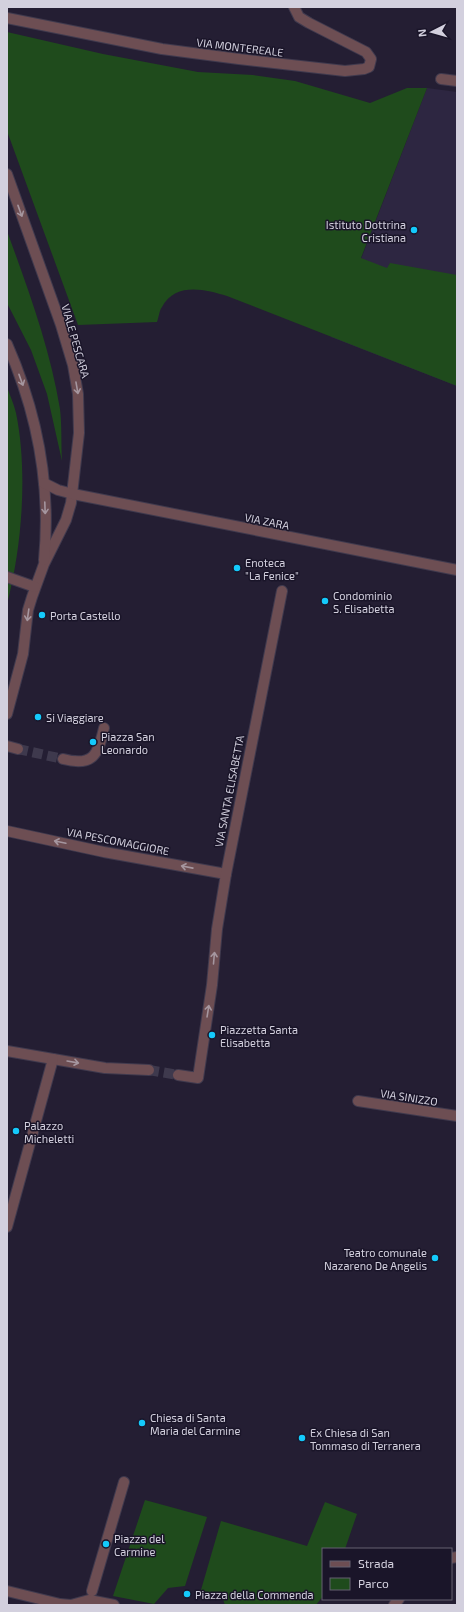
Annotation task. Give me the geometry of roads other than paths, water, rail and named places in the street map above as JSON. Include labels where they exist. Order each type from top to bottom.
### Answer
[{"type":"street","name":"VIA MONTEREALE","points":[[7,18],[162,49],[239,60],[344,71],[369,67],[371,60],[366,52],[308,23],[299,17],[294,7]]},
{"type":"street","points":[[441,79],[457,81]]},
{"type":"street","name":"VIALE PESCARA","points":[[7,174],[61,326],[73,365],[79,413],[79,433],[73,494],[66,520],[44,564]]},
{"type":"street","points":[[7,344],[30,408],[38,439],[44,483],[46,522],[44,564],[28,610],[23,654],[7,714]]},
{"type":"street","name":"VIA ZARA","points":[[44,483],[58,490],[73,494],[457,570]]},
{"type":"street","points":[[7,577],[35,587]]},
{"type":"street","name":"VIA SANTA ELISABETTA","points":[[178,1075],[198,1078],[210,996],[217,929],[226,874],[282,591]]},
{"type":"street","points":[[63,759],[77,761],[91,758],[98,751],[104,728]]},
{"type":"street","points":[[7,746],[18,748]]},
{"type":"street","name":"VIA PESCOMAGGIORE","points":[[7,831],[104,852],[226,874]]},
{"type":"street","points":[[7,1051],[105,1068],[149,1070]]},
{"type":"street","points":[[7,1227],[9,1209],[53,1059]]},
{"type":"street","name":"VIA SINIZZO","points":[[358,1102],[457,1116]]},
{"type":"street","points":[[92,1591],[124,1482]]},
{"type":"street","points":[[7,1591],[60,1604],[71,1605],[97,1601],[114,1605]]},
{"type":"tunnel","points":[[18,749],[63,759]]},
{"type":"tunnel","points":[[149,1070],[178,1075]]},
{"type":"place","name":"Istituto Dottrina Cristiana","points":[[414,230]]},
{"type":"place","name":"Enoteca \"La Fenice\"","points":[[237,568]]},
{"type":"place","name":"Condominio S. Elisabetta","points":[[325,601]]},
{"type":"place","name":"Porta Castello","points":[[42,615]]},
{"type":"place","name":"Si Viaggiare","points":[[38,717]]},
{"type":"place","name":"Piazza San Leonardo","points":[[93,742]]},
{"type":"place","name":"Piazzetta Santa Elisabetta","points":[[212,1035]]},
{"type":"place","name":"Palazzo Micheletti","points":[[16,1131]]},
{"type":"place","name":"Teatro comunale Nazareno De Angelis","points":[[435,1258]]},
{"type":"place","name":"Chiesa di Santa Maria del Carmine","points":[[142,1423]]},
{"type":"place","name":"Ex Chiesa di San Tommaso di Terranera","points":[[302,1438]]},
{"type":"place","name":"Piazza del Carmine","points":[[106,1544]]},
{"type":"place","name":"Piazza della Commenda","points":[[187,1594]]}]
